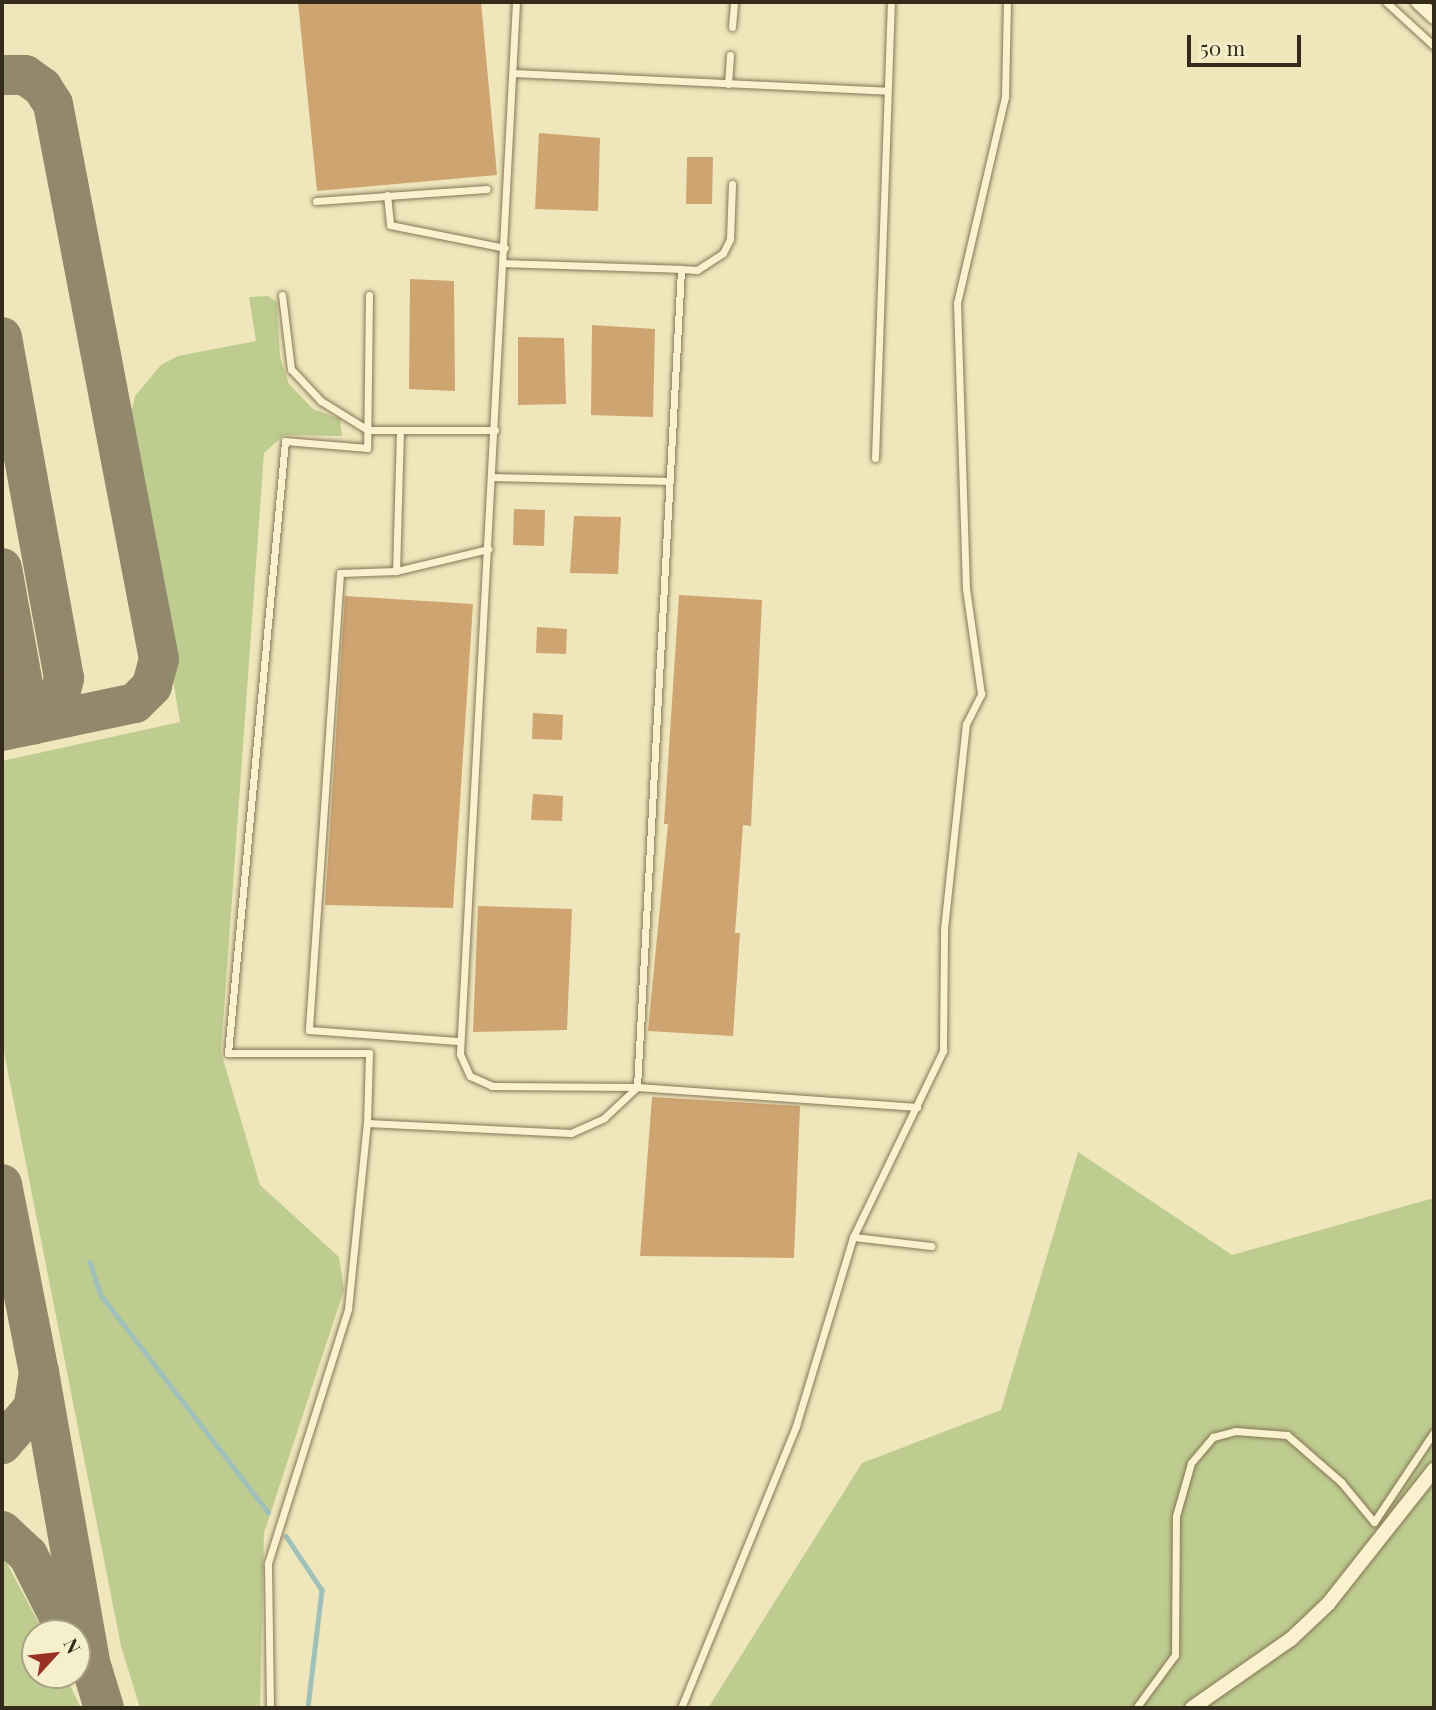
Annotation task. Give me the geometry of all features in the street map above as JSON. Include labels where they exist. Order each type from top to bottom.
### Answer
[{"type":"street","points":[[1418,2],[1434,17]]},
{"type":"street","points":[[1192,1708],[1291,1639],[1328,1604],[1434,1470]]},
{"type":"lane","points":[[516,2],[495,430],[458,1041],[464,1063],[479,1084],[637,1087],[916,1107]]},
{"type":"lane","points":[[732,27],[734,2]]},
{"type":"lane","points":[[875,458],[891,2]]},
{"type":"lane","points":[[681,1708],[796,1426],[853,1237],[943,1051],[945,915],[966,724],[981,694],[966,589],[957,303],[1006,97],[1007,2]]},
{"type":"lane","points":[[1386,2],[1434,46]]},
{"type":"lane","points":[[729,83],[730,55]]},
{"type":"lane","points":[[513,73],[888,92]]},
{"type":"lane","points":[[504,263],[697,270],[723,253],[730,239],[732,184]]},
{"type":"lane","points":[[316,201],[487,189]]},
{"type":"lane","points":[[387,195],[390,225],[505,248]]},
{"type":"lane","points":[[367,1123],[571,1133],[604,1118],[637,1087],[681,269]]},
{"type":"lane","points":[[282,295],[291,369],[321,401],[368,430],[495,430]]},
{"type":"lane","points":[[270,1708],[268,1563],[348,1309],[367,1123],[369,1054],[228,1053],[285,441],[367,448],[369,295]]},
{"type":"lane","points":[[396,571],[400,430]]},
{"type":"lane","points":[[492,477],[670,481]]},
{"type":"lane","points":[[458,1041],[309,1030],[340,573],[396,571],[488,549]]},
{"type":"lane","points":[[853,1237],[931,1246]]},
{"type":"lane","points":[[1136,1708],[1175,1655],[1176,1516],[1191,1463],[1213,1437],[1235,1431],[1287,1435],[1341,1482],[1374,1522],[1434,1432]]},
{"type":"green space","points":[[268,296],[277,302],[280,357],[289,384],[313,409],[340,419],[342,436],[284,435],[264,453],[221,1052],[260,1185],[339,1257],[344,1290],[264,1533],[260,1708],[140,1708],[121,1646],[2,1042],[2,761],[180,722],[130,418],[135,396],[161,365],[178,356],[256,341],[249,297]]},
{"type":"green space","points":[[1078,1152],[1232,1255],[1434,1198],[1434,1708],[708,1708],[862,1463],[1001,1410]]},
{"type":"green space","points":[[2,1554],[37,1619],[21,1619],[21,1689],[72,1689],[81,1708],[2,1708]]},
{"type":"building","points":[[298,2],[481,2],[497,175],[317,191]]},
{"type":"building","points":[[539,133],[600,138],[598,211],[535,209]]},
{"type":"building","points":[[687,157],[713,157],[712,204],[686,204]]},
{"type":"building","points":[[410,279],[454,281],[455,391],[409,389]]},
{"type":"building","points":[[592,325],[655,329],[653,417],[591,415]]},
{"type":"building","points":[[518,337],[564,338],[566,404],[518,405]]},
{"type":"building","points":[[514,509],[545,510],[544,546],[513,545]]},
{"type":"building","points":[[574,516],[621,517],[618,574],[570,573]]},
{"type":"building","points":[[679,595],[762,600],[751,826],[743,825],[735,933],[740,933],[733,1036],[648,1031],[668,824],[664,824]]},
{"type":"building","points":[[345,596],[473,604],[453,908],[325,905]]},
{"type":"building","points":[[537,627],[567,629],[566,654],[536,653]]},
{"type":"building","points":[[533,713],[563,715],[562,740],[532,739]]},
{"type":"building","points":[[533,794],[563,796],[562,821],[531,820]]},
{"type":"building","points":[[478,906],[572,909],[567,1030],[473,1032]]},
{"type":"building","points":[[652,1097],[800,1106],[794,1258],[640,1256]]},
{"type":"waterway","points":[[90,1262],[101,1295],[268,1512]]},
{"type":"waterway","points":[[286,1536],[322,1590],[308,1708]]},
{"type":"taxiway","points":[[2,75],[25,75],[42,87],[53,104],[159,659],[152,686],[135,703],[2,731]]},
{"type":"taxiway","points":[[2,337],[64,678],[57,708],[33,725]]},
{"type":"taxiway","points":[[2,568],[23,685],[18,709],[2,729]]},
{"type":"taxiway","points":[[2,1184],[39,1372],[33,1408],[2,1444]]},
{"type":"taxiway","points":[[39,1372],[90,1662],[104,1708]]},
{"type":"taxiway","points":[[2,1531],[28,1555],[60,1619]]}]
